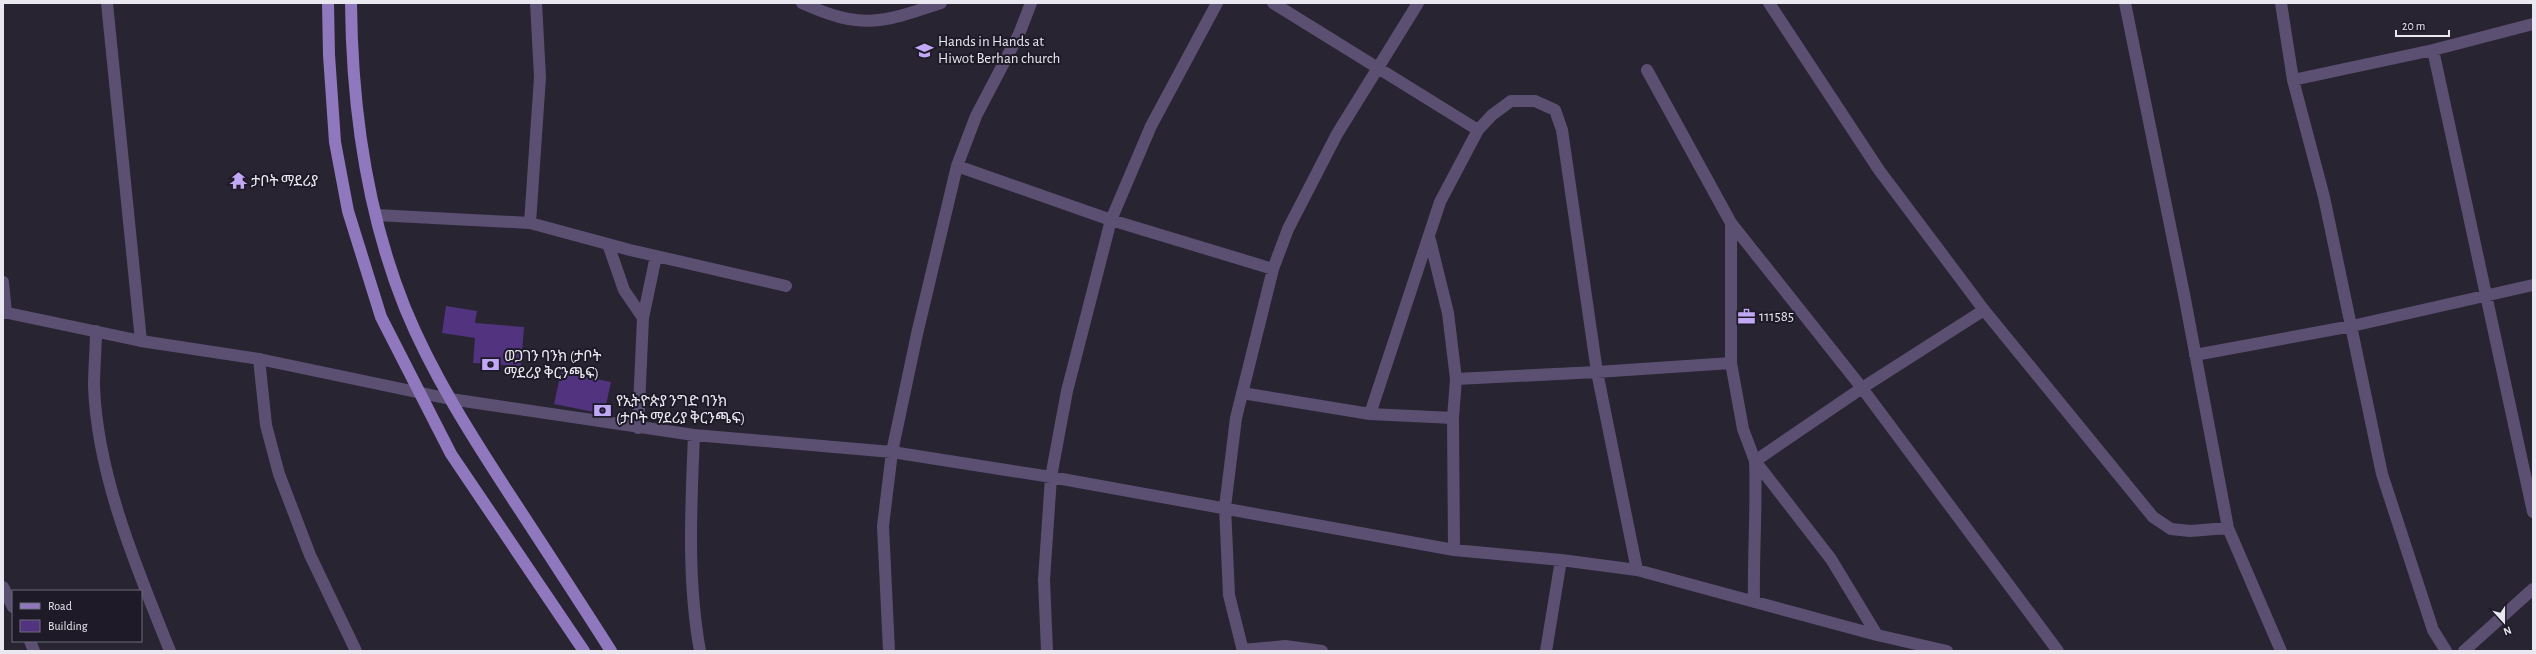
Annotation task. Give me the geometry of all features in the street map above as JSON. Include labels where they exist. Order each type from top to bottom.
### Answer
[{"type":"main road","points":[[328,3],[329,55],[336,142],[348,212],[382,317],[417,390],[451,454],[584,651]]},
{"type":"main road","points":[[351,3],[352,65],[363,158],[376,215],[406,308],[450,399],[478,445],[612,651]]},
{"type":"street","points":[[107,3],[141,341]]},
{"type":"street","points":[[530,223],[540,77],[536,3]]},
{"type":"street","points":[[802,3],[828,15],[862,22],[897,18],[941,3]]},
{"type":"street","points":[[889,651],[883,526],[892,452],[957,166],[976,116],[1019,34],[1031,3]]},
{"type":"street","points":[[1047,651],[1044,580],[1051,477],[1067,391],[1110,220],[1151,126],[1217,3]]},
{"type":"street","points":[[1273,3],[1478,130]]},
{"type":"street","points":[[1322,651],[1285,646],[1243,650],[1228,595],[1224,507],[1236,418],[1273,269],[1288,228],[1337,134],[1376,68],[1418,3]]},
{"type":"street","points":[[1770,3],[1879,170],[1984,310],[2153,517],[2171,529],[2190,531],[2228,528]]},
{"type":"street","points":[[2125,3],[2228,528],[2281,651]]},
{"type":"street","points":[[2281,3],[2293,80],[2324,197],[2382,474],[2433,630],[2446,651]]},
{"type":"street","points":[[2293,80],[2433,50],[2533,24]]},
{"type":"street","points":[[2433,50],[2533,512]]},
{"type":"street","points":[[1647,70],[1731,223],[1862,388],[2058,651]]},
{"type":"street","points":[[1370,414],[1440,202],[1478,130],[1492,115],[1511,101],[1535,101],[1555,110],[1562,130],[1597,372],[1637,570]]},
{"type":"street","points":[[957,166],[1110,220],[1273,269]]},
{"type":"street","points":[[376,215],[530,223],[656,256],[786,286]]},
{"type":"street","points":[[1731,223],[1731,363],[1743,429],[1755,461],[1831,559],[1877,635]]},
{"type":"street","points":[[1429,239],[1448,313],[1456,379],[1453,418],[1454,550]]},
{"type":"street","points":[[608,244],[624,290],[642,318]]},
{"type":"street","points":[[638,428],[642,318],[656,256]]},
{"type":"street","points":[[3,282],[5,313],[141,341],[259,359],[417,390],[450,399],[638,428],[694,435],[892,452],[1051,477],[1224,507],[1454,550],[1561,560],[1637,570],[1877,635],[1947,651]]},
{"type":"street","points":[[2195,355],[2352,326],[2533,285]]},
{"type":"street","points":[[1755,461],[1862,388],[1984,310]]},
{"type":"street","points":[[96,331],[94,386],[108,477],[135,558],[170,651]]},
{"type":"street","points":[[259,359],[266,426],[279,474],[310,555],[356,651]]},
{"type":"street","points":[[1456,379],[1597,372],[1731,363]]},
{"type":"street","points":[[1242,392],[1370,414],[1453,418]]},
{"type":"street","points":[[694,435],[691,506],[692,581],[700,651]]},
{"type":"street","points":[[1754,602],[1753,542],[1757,496],[1755,461]]},
{"type":"street","points":[[1546,651],[1561,560]]},
{"type":"street","points":[[3,587],[12,605]]},
{"type":"street","points":[[2464,651],[2533,589]]},
{"type":"building","points":[[446,306],[477,311],[475,323],[524,327],[521,366],[473,363],[475,338],[442,333]]},
{"type":"building","points":[[561,372],[611,382],[604,414],[554,404]]},
{"type":"place","name":"Hands in Hands at Hiwot Berhan church","points":[[925,50]]},
{"type":"place","name":"ታቦት ማደሪያ","points":[[238,181]]},
{"type":"place","name":"111585","points":[[1746,316]]},
{"type":"place","name":"ወጋገን ባንክ (ታቦት ማደሪያ ቅርንጫፍ)","points":[[491,365]]},
{"type":"place","name":"የኢትዮጵያ ንግድ ባንክ (ታቦት ማደሪያ ቅርንጫፍ)","points":[[603,410]]}]
